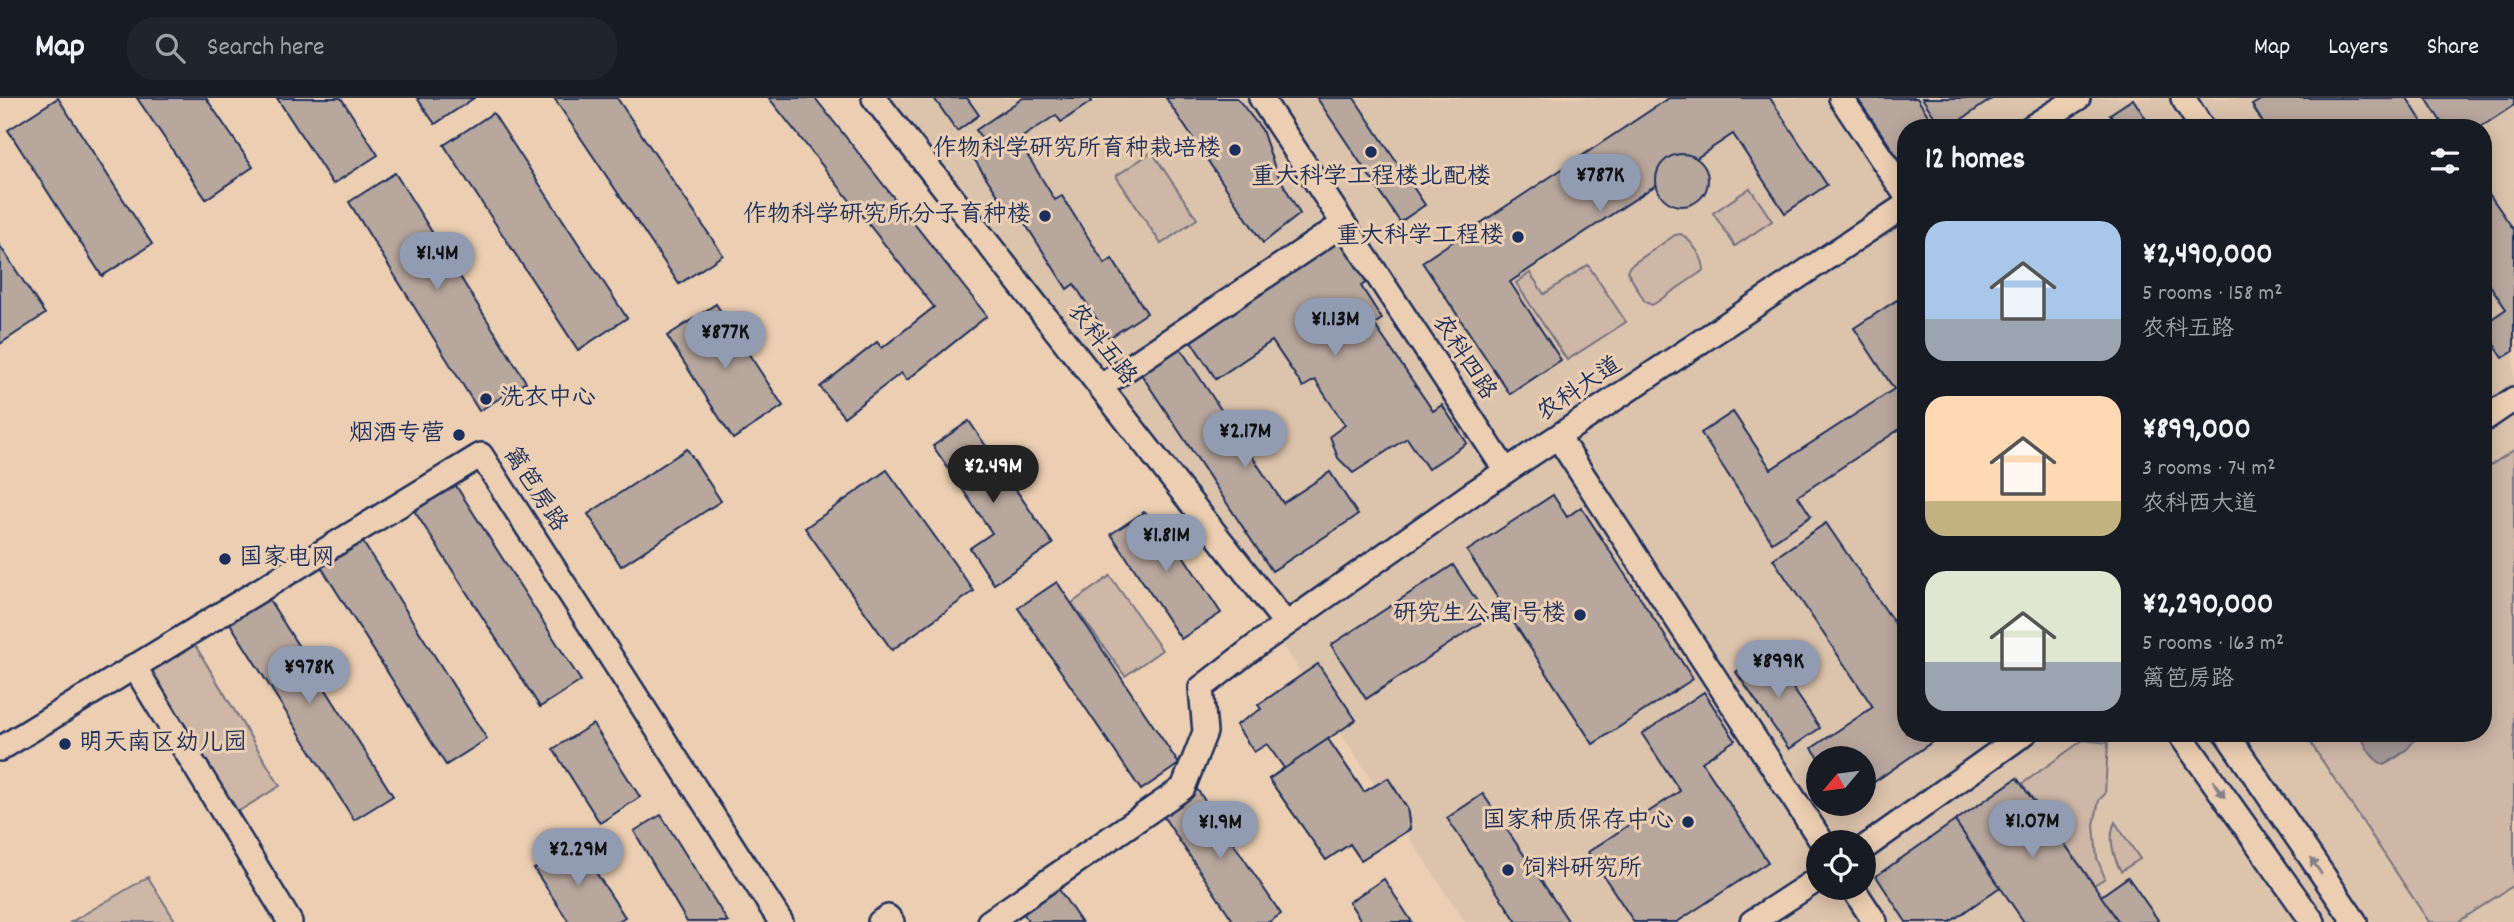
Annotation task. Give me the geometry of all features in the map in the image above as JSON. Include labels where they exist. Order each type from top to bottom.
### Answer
[{"type":"street","name":"农科五路","points":[[874,98],[1286,624]]},
{"type":"street","name":"农科四路","points":[[1261,98],[1506,471]]},
{"type":"street","points":[[1841,98],[1897,182]]},
{"type":"street","points":[[2045,119],[2078,98]]},
{"type":"street","points":[[2183,98],[2196,119]]},
{"type":"street","name":"农科大道","points":[[989,922],[1183,788],[1205,732],[1201,688],[1286,624],[1506,471],[1897,211]]},
{"type":"street","points":[[1100,387],[1343,224]]},
{"type":"street","points":[[2492,414],[2514,399]]},
{"type":"street","points":[[1558,437],[1814,830]]},
{"type":"street","name":"篱笆房路","points":[[0,749],[481,454],[781,922]]},
{"type":"street","points":[[134,666],[290,922]]},
{"type":"street","points":[[1876,839],[2012,742]]},
{"type":"street","points":[[2185,742],[2313,922]]},
{"type":"street","points":[[2232,742],[2355,922]]},
{"type":"street","points":[[1752,922],[1806,887]]},
{"type":"street","points":[[1861,900],[1875,922]]},
{"type":"street","points":[[880,922],[888,917],[892,922]]},
{"type":"shaded area","points":[[888,98],[2514,98],[2514,922],[1465,922],[1288,653]]},
{"type":"shaded area","points":[[1152,152],[1197,219],[1161,244],[1116,176]]},
{"type":"shaded area","points":[[1750,188],[1772,221],[1735,246],[1713,213]]},
{"type":"shaded area","points":[[1681,234],[1696,250],[1704,270],[1652,305],[1645,302],[1627,271],[1630,266],[1675,235]]},
{"type":"shaded area","points":[[1588,265],[1626,322],[1567,360],[1516,283],[1530,273],[1544,294]]},
{"type":"shaded area","points":[[2514,450],[2514,885],[2458,922],[2429,922],[2310,742],[2492,742],[2492,464]]},
{"type":"shaded area","points":[[1110,576],[1162,650],[1125,676],[1072,603]]},
{"type":"shaded area","points":[[192,640],[280,786],[234,814],[145,668]]},
{"type":"shaded area","points":[[2080,742],[2108,743],[2105,794],[2099,800],[2094,825],[2097,858],[2105,878],[2094,885],[2022,784]]},
{"type":"shaded area","points":[[2412,742],[2384,765],[2369,752],[2364,743]]},
{"type":"shaded area","points":[[2115,822],[2140,859],[2121,871],[2112,846]]},
{"type":"shaded area","points":[[148,877],[176,922],[71,922]]},
{"type":"building","points":[[58,98],[152,244],[102,276],[8,130]]},
{"type":"building","points":[[137,98],[206,98],[253,167],[206,199]]},
{"type":"building","points":[[277,98],[341,98],[378,155],[333,184]]},
{"type":"building","points":[[417,98],[474,98],[435,124]]},
{"type":"building","points":[[554,98],[617,98],[723,255],[679,284]]},
{"type":"building","points":[[769,98],[815,98],[987,316],[907,380],[901,373],[844,417],[820,387],[877,342],[882,348],[934,307]]},
{"type":"building","points":[[934,98],[967,98],[979,115],[957,131]]},
{"type":"building","name":"作物科学研究所分子育种楼","points":[[1023,98],[1090,98],[1092,101],[1061,122],[1056,115],[1018,140],[1055,200],[1062,196],[1105,264],[1112,259],[1147,313],[1109,338],[1074,284],[1067,289],[1024,222],[1007,209],[972,156],[986,145],[976,130]]},
{"type":"building","name":"作物科学研究所育种栽培楼","points":[[1166,98],[1237,98],[1262,130],[1276,171],[1300,214],[1263,243]]},
{"type":"building","name":"重大科学工程楼北配楼","points":[[1317,98],[1354,98],[1425,205],[1400,222]]},
{"type":"building","name":"重大科学工程楼","points":[[1669,98],[1770,98],[1827,185],[1785,213],[1733,134],[1510,282],[1561,360],[1510,394],[1422,262]]},
{"type":"building","points":[[1857,98],[1917,98],[1930,119],[1897,119],[1897,156]]},
{"type":"building","points":[[1922,98],[1993,98],[1962,119],[1936,119]]},
{"type":"building","points":[[2264,98],[2407,98],[2420,119],[2261,119],[2252,105]]},
{"type":"building","points":[[2426,98],[2514,98],[2514,105],[2492,119],[2439,119]]},
{"type":"building","points":[[2133,99],[2146,119],[2114,119],[2110,114]]},
{"type":"building","points":[[493,113],[627,318],[578,350],[444,145]]},
{"type":"building","points":[[1682,154],[1701,161],[1708,180],[1701,199],[1682,206],[1663,199],[1656,180],[1663,161]]},
{"type":"building","points":[[395,173],[526,382],[479,411],[349,202]]},
{"type":"building","points":[[2492,198],[2514,230],[2514,351],[2503,358],[2492,342],[2492,319],[2506,309],[2492,288]]},
{"type":"building","points":[[1340,237],[1369,281],[1361,286],[1382,319],[1374,324],[1433,411],[1442,405],[1467,443],[1428,469],[1407,438],[1353,473],[1338,458],[1330,436],[1345,425],[1315,380],[1303,387],[1272,341],[1216,379],[1189,338]]},
{"type":"building","points":[[0,246],[45,314],[0,344]]},
{"type":"building","points":[[1897,300],[1897,431],[1798,496],[1811,516],[1772,542],[1701,433],[1733,412],[1771,469],[1894,389],[1854,328]]},
{"type":"building","points":[[716,304],[783,406],[733,439],[667,336]]},
{"type":"building","points":[[1180,348],[1283,503],[1330,472],[1358,515],[1272,571],[1141,374]]},
{"type":"building","points":[[969,421],[1053,544],[994,584],[970,548],[992,533],[933,446]]},
{"type":"building","points":[[687,449],[721,501],[621,566],[588,514]]},
{"type":"building","points":[[887,470],[974,591],[892,650],[805,528]]},
{"type":"building","points":[[451,478],[581,681],[540,707],[410,504]]},
{"type":"building","name":"研究生公寓1号楼","points":[[1553,495],[1567,517],[1581,507],[1693,679],[1593,744],[1467,551]]},
{"type":"building","points":[[1144,512],[1162,524],[1221,613],[1181,639],[1111,534]]},
{"type":"building","points":[[1826,523],[1897,627],[1897,742],[1932,742],[1876,781],[1876,746],[1815,746],[1873,707],[1773,559]]},
{"type":"building","points":[[359,536],[487,739],[446,765],[318,562]]},
{"type":"building","points":[[1453,565],[1488,618],[1366,699],[1331,645]]},
{"type":"building","points":[[1057,582],[1179,764],[1141,790],[1018,608]]},
{"type":"building","points":[[265,593],[393,796],[354,820],[226,617]]},
{"type":"building","points":[[1767,650],[1820,728],[1789,749],[1736,672]]},
{"type":"building","points":[[1318,664],[1356,720],[1328,739],[1364,792],[1388,778],[1407,808],[1410,829],[1361,860],[1350,844],[1326,860],[1269,779],[1284,768],[1267,744],[1254,752],[1236,725],[1261,709],[1258,705]]},
{"type":"building","name":"国家种质保存中心","points":[[1704,692],[1735,740],[1702,762],[1768,862],[1677,922],[1634,922],[1588,852],[1680,791],[1642,734]]},
{"type":"building","points":[[593,724],[640,797],[600,823],[553,749]]},
{"type":"building","points":[[1328,739],[1364,792],[1388,778],[1407,808],[1410,829],[1361,860],[1350,844],[1326,860],[1269,779]]},
{"type":"building","points":[[2017,778],[2119,922],[2024,922],[1955,821]]},
{"type":"building","points":[[1197,789],[1281,914],[1269,922],[1234,922],[1161,813]]},
{"type":"building","name":"饲料研究所","points":[[1483,794],[1569,922],[1517,922],[1447,818]]},
{"type":"building","points":[[661,815],[728,922],[687,922],[634,831]]},
{"type":"building","points":[[1955,821],[2000,887],[1950,922],[1906,922],[1876,876]]},
{"type":"building","points":[[576,842],[625,917],[617,922],[569,922],[534,869]]},
{"type":"building","points":[[2128,877],[2158,920],[2156,922],[2119,922],[2101,896]]},
{"type":"building","points":[[1384,879],[1412,922],[1362,922],[1349,902]]},
{"type":"building","points":[[1056,885],[1081,922],[1029,922],[1020,908]]},
{"type":"place","name":"作物科学研究所育种栽培楼","points":[[1235,150]]},
{"type":"place","name":"重大科学工程楼北配楼","points":[[1371,152]]},
{"type":"place","name":"作物科学研究所分子育种楼","points":[[1045,216]]},
{"type":"place","name":"重大科学工程楼","points":[[1518,237]]},
{"type":"place","name":"洗衣中心","points":[[486,399]]},
{"type":"place","name":"烟酒专营","points":[[459,435]]},
{"type":"place","name":"国家电网","points":[[225,559]]},
{"type":"place","name":"研究生公寓1号楼","points":[[1580,615]]},
{"type":"place","name":"明天南区幼儿园","points":[[65,744]]},
{"type":"place","name":"国家种质保存中心","points":[[1688,822]]},
{"type":"place","name":"饲料研究所","points":[[1508,870]]}]
